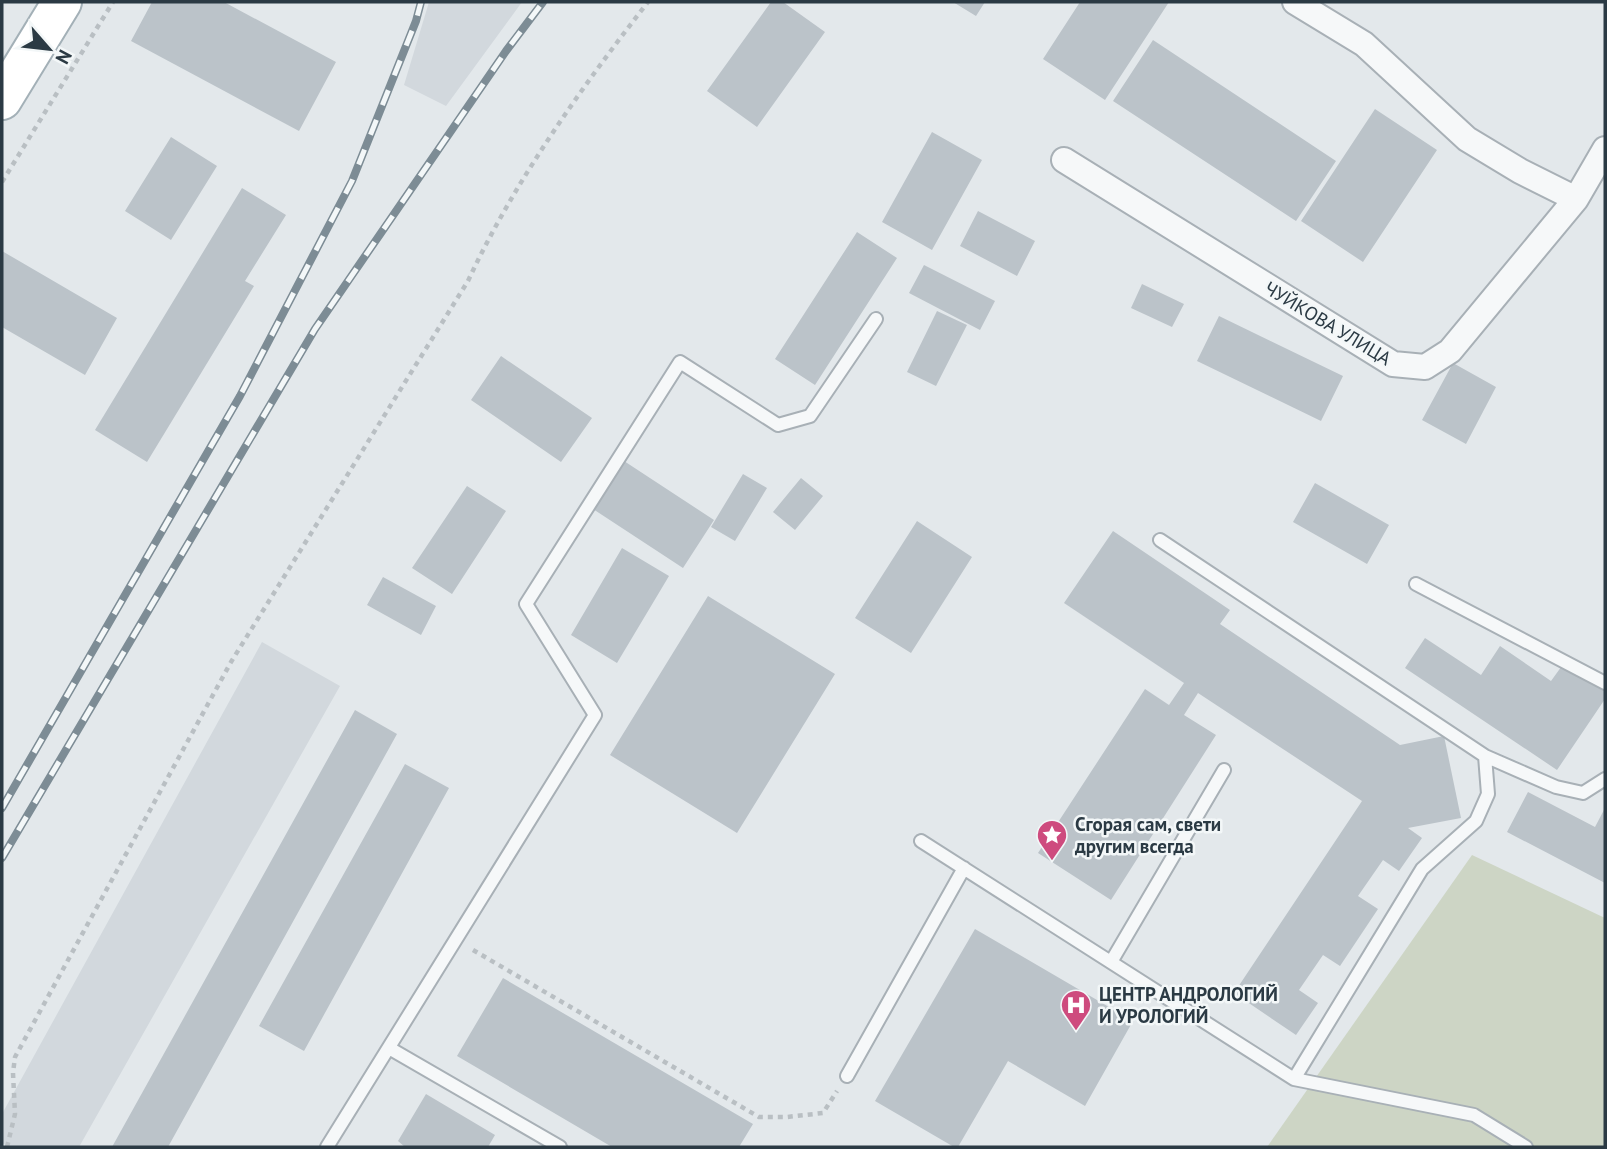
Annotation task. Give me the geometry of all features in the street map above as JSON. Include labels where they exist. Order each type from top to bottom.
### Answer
[{"type":"main road","points":[[2,100],[62,2]]},
{"type":"street","points":[[1295,2],[1364,44],[1467,139],[1520,171],[1576,199]]},
{"type":"street","name":"ЧУЙКОВА УЛИЦА","points":[[1064,160],[1393,364],[1425,367],[1450,351],[1576,199],[1605,149]]},
{"type":"lane","points":[[327,1147],[595,715],[526,604],[680,362],[778,425],[810,416],[876,319]]},
{"type":"lane","points":[[1160,540],[1485,756],[1556,787],[1583,793],[1605,779]]},
{"type":"lane","points":[[1416,584],[1605,683]]},
{"type":"lane","points":[[1294,1079],[1423,869],[1476,821],[1488,794],[1485,756]]},
{"type":"lane","points":[[1111,962],[1224,770]]},
{"type":"lane","points":[[921,841],[1294,1079],[1474,1115],[1526,1147]]},
{"type":"lane","points":[[848,1076],[964,868]]},
{"type":"lane","points":[[389,1048],[560,1147]]},
{"type":"path","points":[[2,182],[113,2]]},
{"type":"path","points":[[7,1147],[15,1114],[15,1058],[231,662],[468,281],[497,223],[600,63],[648,2]]},
{"type":"path","points":[[456,939],[759,1117],[823,1113],[848,1076]]},
{"type":"shaded area","points":[[429,2],[522,2],[446,106],[404,85]]},
{"type":"shaded area","points":[[262,642],[340,686],[79,1147],[9,1147],[2,1143],[2,1114]]},
{"type":"green space","points":[[1472,855],[1605,918],[1605,1147],[1267,1147]]},
{"type":"building","points":[[152,2],[224,2],[336,62],[299,131],[131,41]]},
{"type":"building","points":[[771,2],[783,2],[825,32],[757,127],[707,91]]},
{"type":"building","points":[[953,2],[985,2],[976,16]]},
{"type":"building","points":[[1080,2],[1169,2],[1105,100],[1043,59]]},
{"type":"building","points":[[1153,40],[1336,161],[1296,221],[1113,101]]},
{"type":"building","points":[[1375,109],[1437,150],[1363,262],[1301,221]]},
{"type":"building","points":[[932,132],[982,160],[932,250],[882,222]]},
{"type":"building","points":[[171,137],[217,166],[171,240],[125,211]]},
{"type":"building","points":[[242,188],[286,215],[245,281],[254,286],[147,462],[95,430]]},
{"type":"building","points":[[978,211],[1035,241],[1017,276],[960,246]]},
{"type":"building","points":[[857,232],[897,258],[815,385],[775,359]]},
{"type":"building","points":[[2,251],[117,318],[85,375],[2,327]]},
{"type":"building","points":[[924,265],[995,301],[980,330],[909,293]]},
{"type":"building","points":[[1142,284],[1184,304],[1172,327],[1131,308]]},
{"type":"building","points":[[937,311],[967,325],[936,386],[907,372]]},
{"type":"building","points":[[1219,316],[1343,376],[1321,421],[1197,361]]},
{"type":"building","points":[[501,356],[592,418],[561,462],[471,400]]},
{"type":"building","points":[[1453,363],[1496,387],[1466,444],[1422,420]]},
{"type":"building","points":[[624,461],[714,520],[683,568],[593,509]]},
{"type":"building","points":[[743,474],[767,488],[735,541],[711,527]]},
{"type":"building","points":[[801,478],[823,496],[795,530],[773,512]]},
{"type":"building","points":[[1315,483],[1389,525],[1367,564],[1293,522]]},
{"type":"building","points":[[467,486],[506,511],[452,594],[412,568]]},
{"type":"building","points":[[917,521],[972,557],[911,653],[855,618]]},
{"type":"building","points":[[1113,531],[1230,610],[1220,624],[1400,745],[1444,736],[1461,818],[1408,828],[1422,838],[1399,871],[1383,860],[1358,896],[1378,909],[1340,966],[1323,955],[1299,990],[1318,1003],[1296,1035],[1234,993],[1362,801],[1198,693],[1184,715],[1216,735],[1111,900],[1038,853],[1145,689],[1169,705],[1184,683],[1064,603]]},
{"type":"building","points":[[622,548],[669,576],[617,663],[571,635]]},
{"type":"building","points":[[383,577],[436,606],[421,635],[367,605]]},
{"type":"building","points":[[708,596],[835,674],[737,833],[610,755]]},
{"type":"building","points":[[1425,638],[1481,675],[1500,646],[1551,681],[1564,663],[1605,691],[1605,699],[1557,770],[1405,668]]},
{"type":"building","points":[[355,710],[397,734],[168,1147],[112,1147]]},
{"type":"building","points":[[405,764],[449,788],[304,1051],[259,1026]]},
{"type":"building","points":[[1528,792],[1595,827],[1605,808],[1605,883],[1507,832]]},
{"type":"building","points":[[975,929],[1133,1021],[1085,1106],[1008,1061],[958,1147],[954,1147],[875,1101]]},
{"type":"building","points":[[503,978],[753,1124],[739,1147],[612,1147],[457,1056]]},
{"type":"building","points":[[426,1094],[495,1135],[488,1147],[405,1147],[398,1141]]},
{"type":"railway","points":[[2,808],[240,396],[352,181],[416,21],[421,2]]},
{"type":"railway","points":[[2,858],[315,329],[506,51],[543,2]]},
{"type":"place","name":"Сгорая сам, свети другим всегда","points":[[1052,862]]},
{"type":"place","name":"ЦЕНТР АНДРОЛОГИЙ И УРОЛОГИЙ","points":[[1076,1032]]}]
